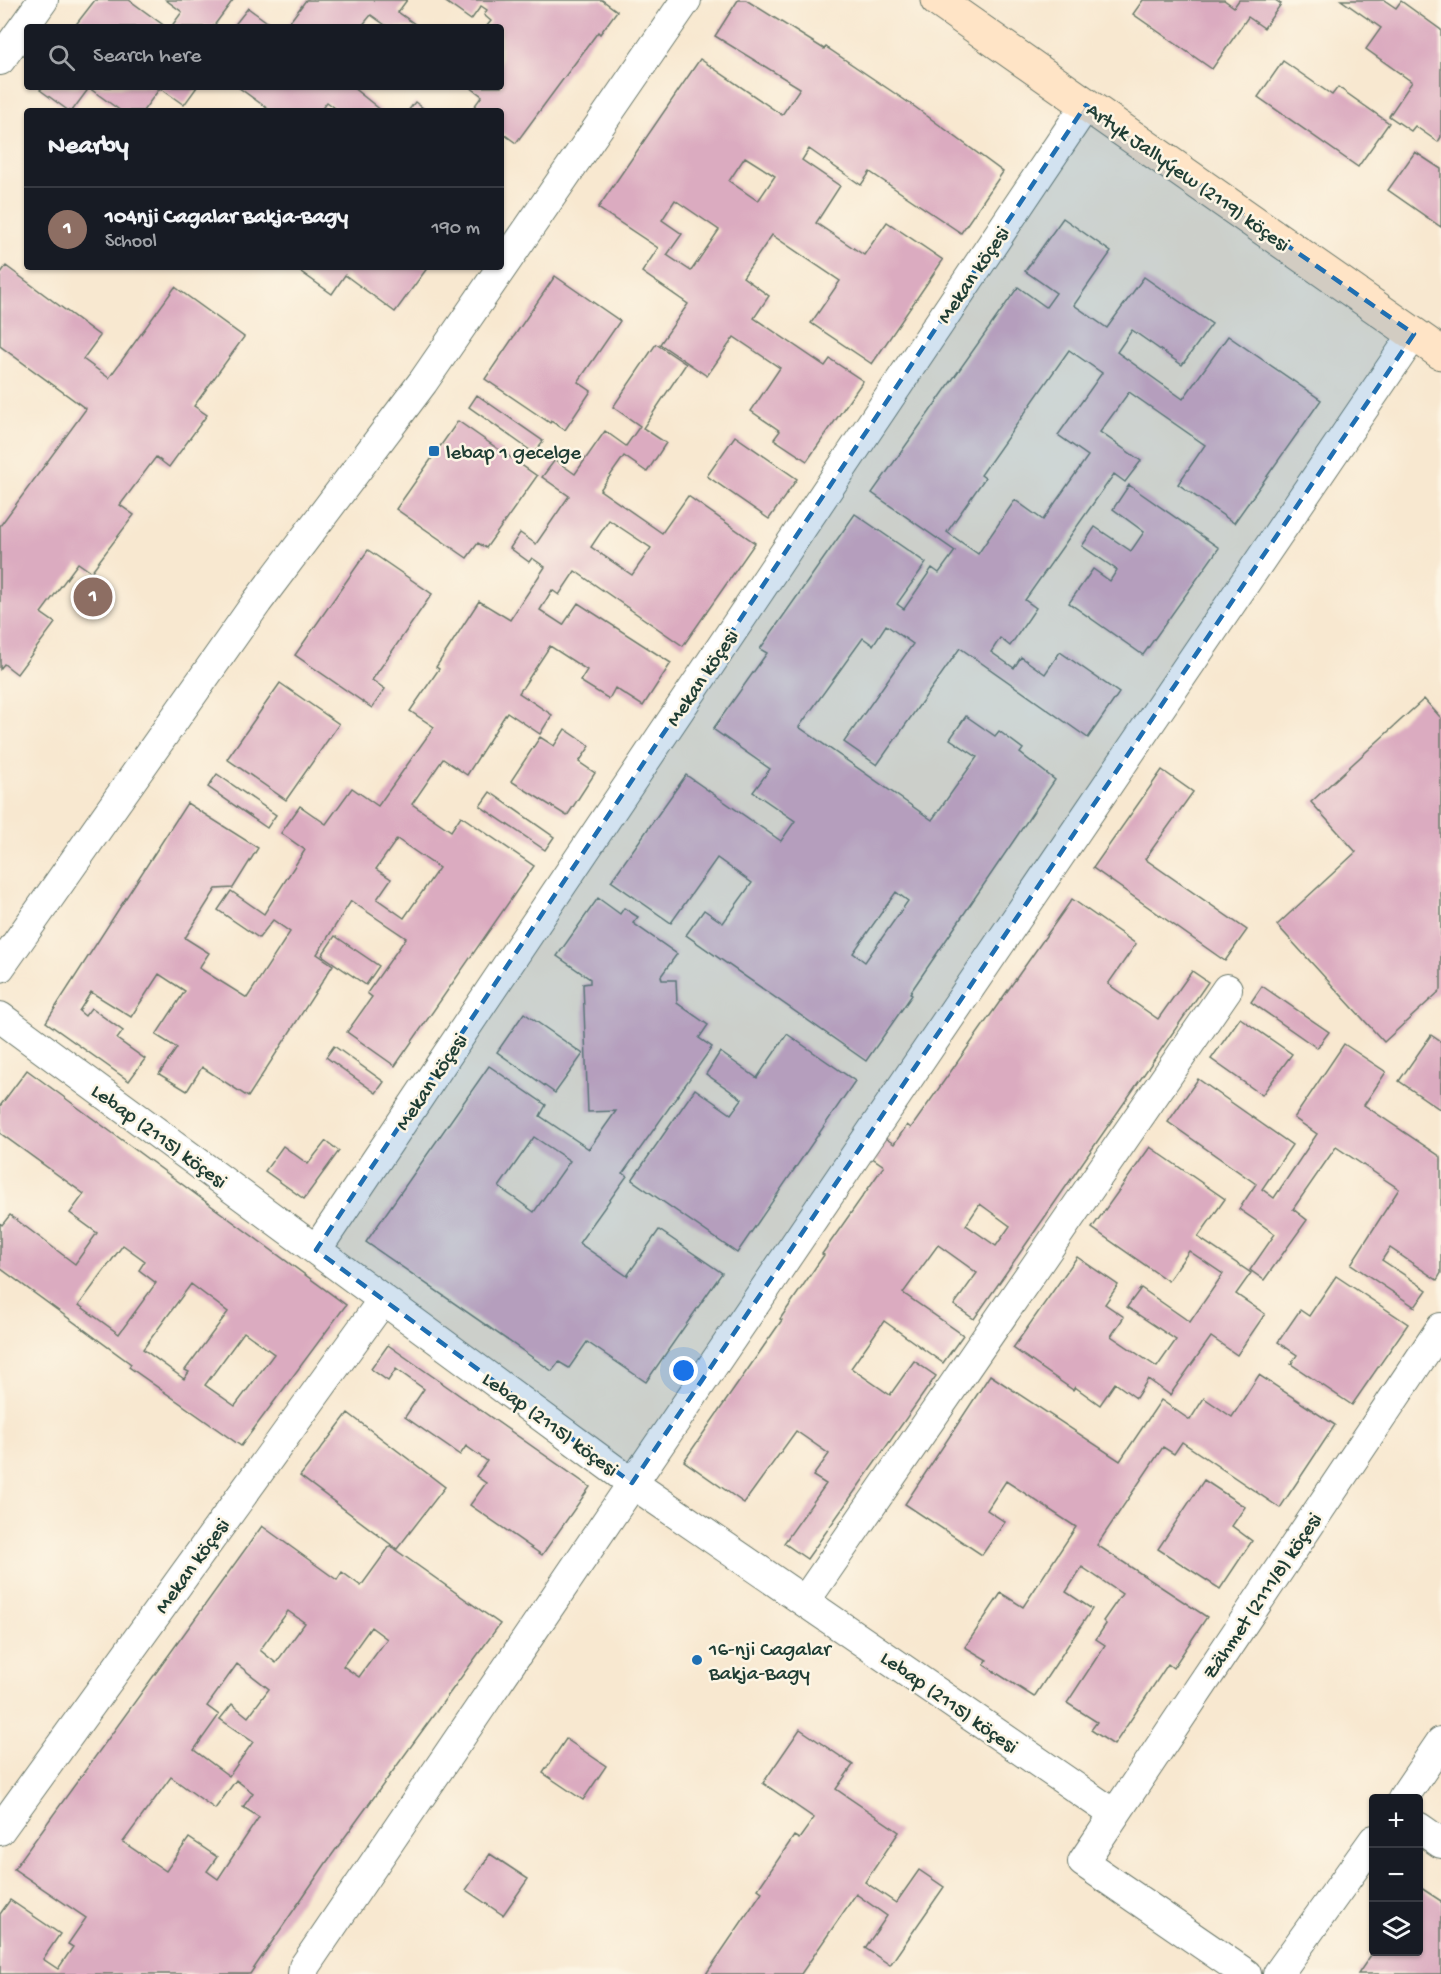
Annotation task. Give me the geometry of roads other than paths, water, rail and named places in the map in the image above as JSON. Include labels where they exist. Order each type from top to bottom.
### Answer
[{"type":"street","points":[[26,24],[43,0]]},
{"type":"street","points":[[504,264],[686,0]]},
{"type":"street","name":"Artyk Jallyýew (2119) köçesi","points":[[937,0],[1441,353]]},
{"type":"street","points":[[0,60],[24,27]]},
{"type":"street","name":"Mekan köçesi","points":[[316,1250],[1086,105]]},
{"type":"street","points":[[0,968],[257,602],[423,382],[500,270]]},
{"type":"street","points":[[303,1974],[310,1957],[1414,334]]},
{"type":"street","points":[[805,1601],[1227,989]]},
{"type":"street","name":"Lebap (2115) köçesi","points":[[0,1017],[632,1483],[1113,1814]]},
{"type":"street","name":"Mekan köçesi","points":[[0,1830],[383,1300]]},
{"type":"street","name":"Zähmet (2111/8) köçesi","points":[[1246,1974],[1083,1862],[1113,1814],[1441,1328]]},
{"type":"street","points":[[1406,1794],[1441,1742]]},
{"type":"street","points":[[1423,1830],[1441,1843]]},
{"type":"street","points":[[1278,1974],[1369,1847]]},
{"type":"place","name":"lebap 1 gecelge","points":[[434,451]]},
{"type":"place","name":"104nji Cagalar Bakja-Bagy","points":[[93,597]]},
{"type":"place","name":"16-nji Cagalar Bakja-Bagy","points":[[697,1660]]}]
